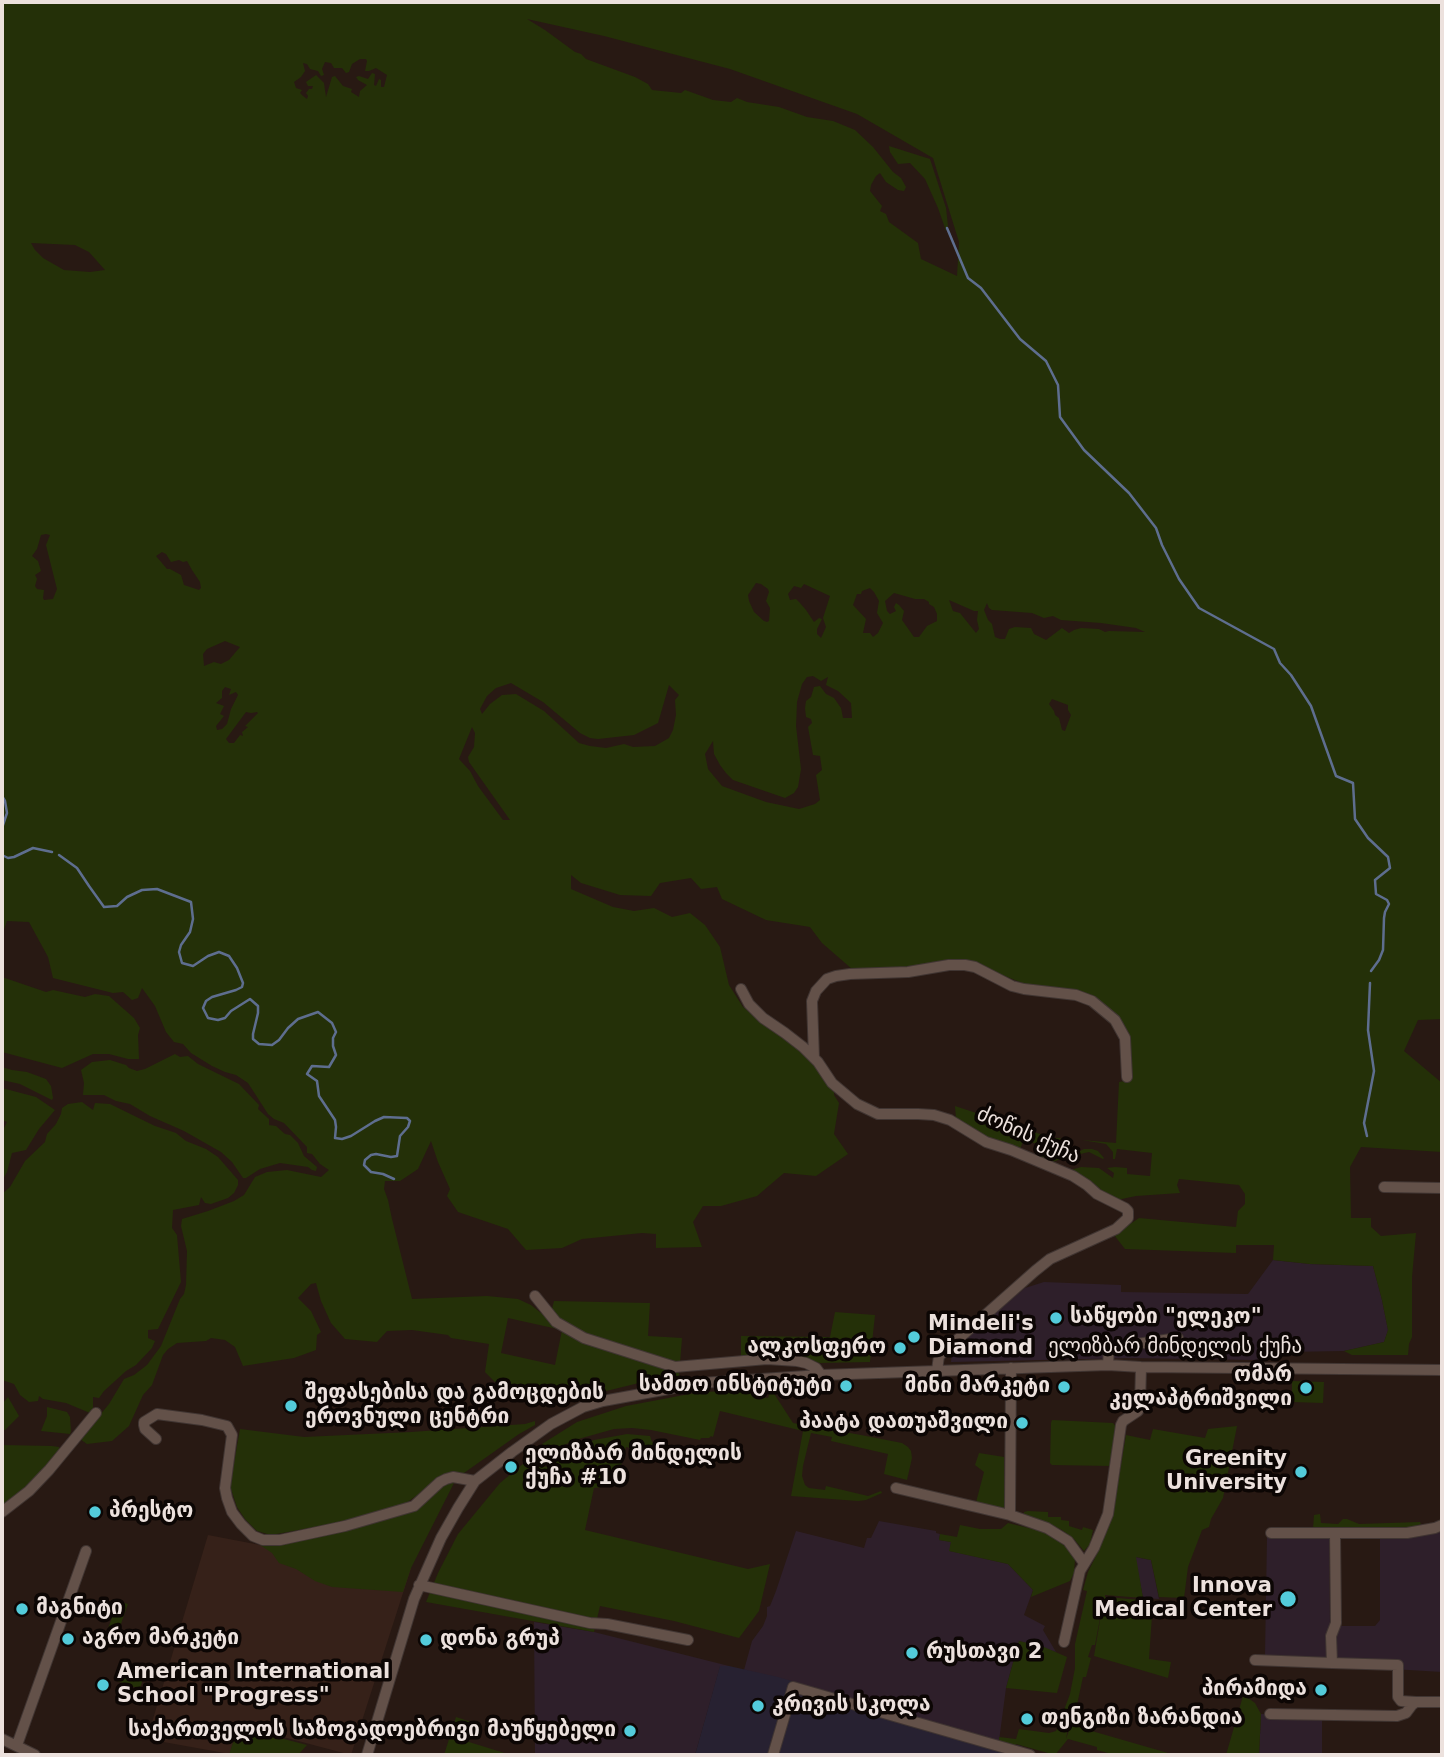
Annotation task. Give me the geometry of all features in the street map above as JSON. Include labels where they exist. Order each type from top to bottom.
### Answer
[{"type":"street","points":[[814,1058],[811,1001],[816,990],[827,979],[850,974],[908,972],[965,965],[975,967],[1012,986],[1076,995],[1092,1001],[1115,1020],[1125,1038],[1127,1077]]},
{"type":"street","name":"ძოწის ქუჩა","points":[[741,989],[749,1004],[763,1018],[785,1032],[814,1058],[832,1083],[857,1104],[878,1114],[934,1115],[950,1120],[986,1142],[1073,1176],[1128,1212],[1128,1218],[1116,1229],[1050,1259],[1035,1271],[939,1356],[937,1370]]},
{"type":"street","points":[[1384,1187],[1442,1188]]},
{"type":"street","points":[[535,1296],[556,1322],[584,1338],[675,1367],[767,1359],[806,1363],[816,1368],[821,1375]]},
{"type":"street","points":[[1108,1365],[1109,1349],[1178,1338]]},
{"type":"street","name":"ელიზბარ მინდელის ქუჩა","points":[[367,1755],[419,1585],[475,1481],[551,1424],[583,1407],[701,1382],[937,1370],[1108,1365],[1442,1370]]},
{"type":"street","points":[[1064,1642],[1084,1563],[1094,1548],[1108,1514],[1121,1425],[1138,1411],[1140,1406],[1141,1367]]},
{"type":"street","points":[[1010,1515],[1011,1368]]},
{"type":"street","points":[[2,1512],[29,1491],[49,1470],[96,1413]]},
{"type":"street","points":[[156,1439],[145,1429],[144,1422],[157,1414],[227,1426],[232,1435],[225,1488],[227,1498],[232,1512],[241,1524],[253,1536],[263,1540],[280,1540],[345,1526],[414,1506],[440,1482],[453,1477],[475,1481]]},
{"type":"street","points":[[896,1488],[1010,1515],[1047,1528],[1068,1541],[1084,1563]]},
{"type":"street","points":[[1271,1533],[1407,1533],[1442,1525]]},
{"type":"street","points":[[1332,1663],[1331,1636],[1336,1623],[1335,1533]]},
{"type":"street","points":[[16,1745],[86,1551]]},
{"type":"street","points":[[419,1585],[590,1623],[688,1640]]},
{"type":"street","points":[[1255,1660],[1398,1665],[1398,1697],[1401,1701],[1442,1702]]},
{"type":"street","points":[[773,1755],[793,1687],[1030,1755]]},
{"type":"street","points":[[1270,1714],[1397,1716],[1406,1713],[1416,1702]]},
{"type":"street","points":[[2,1739],[36,1755]]},
{"type":"shaded area","points":[[1273,1260],[1373,1266],[1388,1330],[1384,1342],[1344,1351],[1286,1352],[1276,1357],[1256,1360],[1130,1358],[951,1362],[952,1351],[1025,1288],[1044,1282],[1121,1285],[1121,1292],[1248,1294]]},
{"type":"shaded area","points":[[879,1521],[936,1531],[940,1534],[939,1540],[951,1542],[950,1551],[1008,1564],[1033,1590],[1024,1615],[1045,1626],[1043,1630],[1056,1652],[1019,1641],[1006,1688],[999,1741],[744,1670],[752,1641],[767,1616],[767,1607],[770,1606],[776,1591],[796,1531],[864,1548],[867,1538],[871,1538]]},
{"type":"shaded area","points":[[1442,1529],[1442,1672],[1265,1655],[1267,1537],[1329,1538],[1330,1626],[1375,1626],[1380,1620],[1380,1539]]},
{"type":"shaded area","points":[[208,1535],[411,1568],[351,1755],[238,1725],[230,1754],[147,1739]]},
{"type":"shaded area","points":[[1135,1557],[1151,1560],[1159,1599],[1143,1598]]},
{"type":"shaded area","points":[[534,1622],[594,1632],[729,1666],[720,1667],[695,1755],[535,1755]]},
{"type":"shaded area","points":[[720,1666],[778,1677],[1022,1746],[1020,1755],[695,1755]]},
{"type":"shaded area","points":[[1261,1714],[1322,1715],[1322,1755],[1259,1755]]},
{"type":"green space","points":[[2,2],[1442,2],[1442,1019],[1418,1020],[1404,1051],[1442,1083],[1442,1152],[1361,1147],[1350,1167],[1351,1218],[1371,1218],[1371,1227],[1381,1236],[1416,1233],[1412,1277],[1412,1337],[1408,1355],[1352,1355],[1344,1351],[1384,1342],[1388,1330],[1373,1266],[1273,1260],[1274,1245],[1236,1245],[1236,1253],[1125,1249],[1114,1235],[1139,1218],[1236,1227],[1238,1211],[1245,1204],[1245,1194],[1239,1185],[1179,1179],[1177,1185],[1180,1193],[1117,1200],[1071,1170],[1081,1167],[1099,1168],[1113,1178],[1114,1173],[1107,1168],[1115,1167],[1127,1168],[1127,1174],[1150,1176],[1152,1153],[1117,1149],[1113,1159],[1113,1152],[1106,1144],[1082,1140],[1116,1143],[1119,1082],[1131,1080],[1128,1060],[1129,1033],[1109,1008],[1025,984],[972,963],[949,959],[908,967],[852,969],[822,943],[810,927],[766,920],[722,899],[717,887],[701,889],[691,878],[660,883],[651,896],[620,895],[581,883],[571,875],[571,889],[613,907],[634,911],[654,908],[672,917],[690,913],[705,925],[720,947],[729,985],[743,1007],[814,1062],[834,1091],[839,1103],[834,1134],[848,1154],[816,1176],[784,1173],[757,1196],[721,1206],[703,1206],[693,1222],[702,1247],[656,1248],[656,1234],[642,1233],[582,1239],[562,1248],[526,1250],[508,1229],[458,1212],[447,1196],[450,1189],[431,1141],[418,1169],[400,1181],[385,1181],[384,1189],[412,1299],[487,1296],[518,1299],[531,1305],[556,1325],[678,1371],[680,1377],[639,1383],[569,1400],[537,1396],[495,1382],[485,1372],[489,1344],[412,1330],[387,1331],[377,1342],[345,1339],[331,1323],[316,1283],[311,1284],[298,1298],[311,1311],[321,1332],[317,1335],[316,1350],[294,1358],[243,1366],[235,1347],[225,1340],[211,1338],[206,1341],[177,1343],[163,1355],[152,1385],[143,1395],[129,1426],[112,1441],[87,1444],[80,1439],[109,1404],[124,1379],[147,1365],[161,1346],[184,1294],[187,1251],[182,1219],[234,1201],[244,1195],[255,1177],[267,1172],[287,1170],[321,1177],[329,1170],[312,1154],[307,1153],[307,1147],[284,1123],[268,1114],[248,1083],[236,1075],[212,1066],[191,1053],[183,1044],[174,1042],[142,988],[138,998],[132,1000],[123,992],[113,993],[53,978],[48,957],[29,922],[7,921],[2,935]],"holes":[[[527,19],[730,69],[857,114],[933,158],[959,242],[957,276],[921,259],[918,243],[889,222],[886,214],[880,211],[882,206],[870,191],[876,176],[880,173],[886,182],[898,190],[904,191],[906,187],[901,178],[855,130],[833,121],[807,117],[779,107],[737,98],[731,102],[713,100],[685,90],[681,93],[652,90],[648,84],[635,77],[586,59]],[[366,59],[365,71],[376,68],[387,75],[384,87],[381,87],[379,79],[376,86],[374,85],[375,74],[372,73],[368,79],[356,77],[367,85],[360,91],[359,97],[351,92],[352,89],[343,86],[335,76],[332,77],[326,97],[324,83],[316,75],[306,82],[308,86],[313,86],[306,93],[307,99],[294,82],[305,71],[303,63],[318,71],[321,76],[324,75],[322,69],[325,62],[331,63],[334,68],[342,68],[346,73],[352,64]],[[31,243],[75,245],[89,252],[105,270],[64,270],[43,258]],[[41,535],[50,535],[46,545],[57,589],[53,599],[44,600],[44,590],[35,586],[35,575],[41,571],[38,561],[32,556]],[[162,552],[171,562],[187,561],[201,588],[199,590],[184,585],[181,575],[156,556]],[[756,583],[768,589],[766,601],[770,608],[769,621],[764,621],[754,612],[748,595]],[[804,584],[830,596],[823,618],[826,627],[821,638],[817,629],[822,619],[814,622],[796,599],[790,600],[788,594],[794,586],[801,588]],[[870,588],[874,592],[879,601],[877,613],[883,623],[873,637],[870,633],[863,633],[866,619],[853,605],[857,594]],[[894,593],[929,602],[937,614],[937,621],[927,626],[919,637],[914,637],[902,620],[904,611],[899,605],[896,603],[896,611],[890,614],[885,601]],[[949,600],[978,611],[979,629],[976,633],[960,613],[953,611]],[[987,603],[992,610],[1032,613],[1044,618],[1053,616],[1061,620],[1101,623],[1136,628],[1145,632],[1105,632],[1081,628],[1069,633],[1062,628],[1046,640],[1034,634],[1031,628],[1015,627],[1009,629],[1005,639],[1000,639],[995,637],[992,624],[984,610]],[[225,641],[240,647],[229,660],[204,666],[203,654],[207,649]],[[813,676],[821,681],[828,677],[826,685],[838,691],[851,703],[852,718],[843,718],[841,708],[834,698],[826,694],[820,686],[814,687],[811,697],[806,701],[806,717],[811,719],[812,723],[808,727],[813,755],[820,756],[822,770],[816,775],[820,800],[815,804],[799,809],[766,802],[722,786],[708,769],[705,754],[713,741],[714,754],[733,780],[785,798],[798,787],[801,769],[796,726],[797,702],[807,677]],[[511,683],[543,702],[580,733],[598,739],[634,735],[658,723],[669,685],[679,695],[675,700],[673,730],[669,738],[655,746],[633,747],[624,744],[606,748],[579,743],[544,711],[516,694],[502,695],[482,714],[480,709],[487,696],[496,688]],[[225,687],[231,689],[229,695],[236,692],[238,695],[227,724],[217,730],[216,726],[224,716],[220,714],[224,706],[216,703],[222,698]],[[1052,699],[1068,705],[1071,715],[1065,731],[1062,730],[1059,718],[1049,704]],[[246,712],[257,712],[245,726],[248,727],[242,732],[243,736],[240,735],[234,743],[229,743],[226,739]],[[472,727],[475,733],[474,747],[468,757],[469,762],[510,820],[503,820],[459,759]],[[508,1318],[562,1330],[555,1365],[501,1353]]]},
{"type":"green space","points":[[889,146],[930,159],[946,208],[946,231],[925,179],[910,163],[898,164]]},
{"type":"green space","points":[[2,977],[46,992],[53,990],[85,997],[95,994],[109,996],[134,1018],[140,1028],[139,1059],[93,1054],[62,1068],[2,1052]]},
{"type":"green space","points":[[175,1054],[180,1057],[188,1056],[198,1064],[239,1084],[259,1105],[258,1109],[269,1119],[269,1125],[276,1126],[298,1143],[304,1156],[317,1167],[316,1171],[308,1167],[280,1163],[243,1178],[221,1152],[184,1131],[130,1104],[104,1095],[83,1095],[81,1070],[92,1062],[110,1060],[137,1071]]},
{"type":"green space","points":[[2,1067],[46,1079],[51,1086],[52,1100],[20,1084],[2,1080]]},
{"type":"green space","points":[[2,1088],[36,1097],[55,1110],[26,1150],[12,1153],[2,1181],[2,1132],[7,1122],[2,1120]]},
{"type":"green space","points":[[82,1102],[93,1110],[95,1103],[110,1104],[176,1133],[218,1157],[238,1180],[234,1193],[228,1198],[211,1204],[205,1203],[201,1197],[199,1205],[173,1210],[172,1228],[177,1235],[181,1282],[158,1329],[148,1330],[148,1338],[155,1341],[152,1348],[99,1398],[93,1397],[90,1413],[39,1396],[38,1401],[29,1402],[20,1395],[14,1384],[2,1380],[2,1194],[10,1187],[25,1161],[45,1142],[62,1108],[68,1104]]},
{"type":"green space","points":[[955,1106],[1052,1138],[1061,1138],[1058,1142],[1044,1144],[1023,1142],[1020,1149],[988,1139],[956,1118]]},
{"type":"green space","points":[[1054,1149],[1063,1150],[1066,1154],[1092,1149],[1104,1158],[1089,1152],[1053,1162],[1037,1156]]},
{"type":"green space","points":[[554,1301],[650,1303],[648,1336],[682,1338],[680,1363],[584,1336],[558,1320],[552,1309]]},
{"type":"green space","points":[[835,1312],[875,1315],[870,1362],[820,1363],[802,1358],[741,1357],[741,1336],[830,1337]]},
{"type":"green space","points":[[1292,1381],[1324,1382],[1323,1403],[1292,1402]]},
{"type":"green space","points":[[367,1387],[382,1389],[376,1423],[365,1424],[363,1421]]},
{"type":"green space","points":[[764,1390],[763,1397],[768,1398],[770,1392],[773,1392],[793,1423],[902,1443],[911,1451],[912,1458],[907,1480],[884,1474],[888,1454],[831,1441],[832,1437],[811,1433],[803,1466],[805,1485],[825,1490],[826,1486],[868,1496],[881,1491],[882,1493],[858,1501],[791,1496],[803,1431],[720,1411],[713,1437],[700,1440],[632,1428],[614,1429],[575,1440],[545,1454],[542,1444],[577,1422],[626,1406],[700,1392]]},
{"type":"green space","points":[[8,1397],[19,1416],[2,1430],[2,1404]]},
{"type":"green space","points":[[47,1407],[67,1412],[70,1417],[70,1434],[41,1431],[47,1416]]},
{"type":"green space","points":[[1052,1420],[1113,1423],[1117,1428],[1112,1466],[1052,1465]]},
{"type":"green space","points":[[535,1421],[535,1425],[464,1473],[449,1473],[406,1503],[343,1522],[271,1535],[257,1531],[237,1507],[230,1486],[240,1429],[304,1437],[411,1432],[525,1424]]},
{"type":"green space","points":[[1237,1426],[1223,1498],[1209,1527],[1202,1530],[1188,1567],[1184,1598],[1159,1597],[1151,1560],[1136,1557],[1143,1598],[1105,1595],[1153,1601],[1149,1659],[1171,1662],[1168,1678],[1094,1656],[1104,1597],[1095,1645],[1092,1645],[1088,1657],[1091,1658],[1086,1677],[1083,1677],[1073,1723],[1069,1722],[1066,1739],[1071,1725],[1175,1755],[1115,1755],[1068,1739],[1055,1755],[999,1741],[999,1737],[1016,1739],[1019,1729],[1049,1733],[1056,1731],[1070,1694],[1075,1668],[1075,1644],[1087,1591],[1083,1590],[1111,1515],[1126,1435],[1150,1440],[1153,1429],[1205,1438],[1208,1429]]},
{"type":"green space","points":[[627,1434],[650,1436],[652,1442],[693,1450],[693,1463],[626,1447],[617,1481],[594,1488],[585,1530],[748,1569],[770,1564],[759,1611],[739,1638],[600,1606],[594,1632],[426,1602],[458,1534],[500,1483],[523,1464],[548,1467],[548,1462],[573,1448],[594,1440]]},
{"type":"green space","points":[[2,1445],[52,1446],[59,1447],[60,1451],[45,1470],[2,1509]]},
{"type":"green space","points":[[979,1453],[1004,1457],[1005,1508],[1000,1512],[975,1506],[984,1472],[975,1465]]},
{"type":"green space","points":[[447,1483],[454,1483],[411,1568],[403,1592],[332,1587],[279,1563],[272,1553],[260,1545],[345,1530],[417,1510]]},
{"type":"green space","points":[[1024,1512],[1048,1512],[1048,1517],[1061,1517],[1061,1520],[1069,1521],[1069,1526],[1093,1530],[1090,1544],[1084,1551],[1062,1530],[1041,1520],[1024,1516]]},
{"type":"green space","points":[[1320,1514],[1321,1523],[1338,1524],[1347,1519],[1359,1524],[1421,1524],[1411,1528],[1313,1529],[1314,1515]]},
{"type":"green space","points":[[1008,1523],[1045,1532],[1068,1548],[1075,1559],[1074,1573],[1070,1581],[1031,1597],[1033,1590],[1008,1564],[949,1551],[951,1542],[939,1540],[940,1534],[957,1537],[960,1525],[1001,1529]]},
{"type":"green space","points":[[118,1601],[128,1604],[116,1638],[106,1634]]},
{"type":"green space","points":[[1019,1641],[1044,1647],[1067,1657],[1057,1693],[1006,1688]]},
{"type":"green space","points":[[118,1667],[144,1675],[140,1689],[114,1680]]},
{"type":"green space","points":[[1243,1696],[1255,1703],[1261,1714],[1259,1755],[1226,1755]]},
{"type":"green space","points":[[456,1717],[474,1723],[469,1742],[511,1755],[444,1755]]},
{"type":"green space","points":[[238,1727],[307,1745],[298,1755],[229,1755]]},
{"type":"waterway","points":[[947,228],[968,278],[981,288],[1020,339],[1046,361],[1058,385],[1060,417],[1084,450],[1129,493],[1156,528],[1179,579],[1199,608],[1274,649],[1280,663],[1311,706],[1336,776],[1353,783],[1355,819],[1368,838],[1388,857],[1390,868],[1375,880],[1376,894],[1389,904],[1384,918],[1383,950],[1371,971]]},
{"type":"waterway","points":[[2,796],[7,813],[2,828]]},
{"type":"waterway","points":[[2,855],[14,857],[33,848],[52,852]]},
{"type":"waterway","points":[[59,855],[77,868],[104,907],[117,906],[127,897],[142,890],[157,889],[191,902],[193,919],[190,932],[179,952],[182,963],[193,966],[219,952],[229,956],[243,983],[242,987],[236,990],[206,1001],[203,1008],[208,1018],[225,1018],[250,999],[258,1006],[253,1039],[259,1044],[272,1045],[298,1019],[318,1012],[332,1023],[336,1032],[333,1038],[336,1055],[329,1067],[312,1066],[307,1074],[317,1081],[319,1096],[335,1120],[335,1138],[351,1136],[384,1117],[407,1118],[410,1121],[400,1136],[397,1156],[376,1154],[365,1160],[364,1165],[371,1172],[394,1179]]},
{"type":"waterway","points":[[1367,1136],[1364,1123],[1374,1071],[1368,1030],[1370,983]]},
{"type":"place","name":"საწყობი \"ელეკო\"","points":[[1056,1318]]},
{"type":"place","name":"Mindeli's Diamond","points":[[914,1337]]},
{"type":"place","name":"ალკოსფერო","points":[[900,1348]]},
{"type":"place","name":"სამთო ინსტიტუტი","points":[[846,1386]]},
{"type":"place","name":"მინი მარკეტი","points":[[1064,1387]]},
{"type":"place","name":"ომარ კელაპტრიშვილი","points":[[1306,1388]]},
{"type":"place","name":"შეფასებისა და გამოცდების ეროვნული ცენტრი","points":[[291,1406]]},
{"type":"place","name":"პაატა დათუაშვილი","points":[[1022,1423]]},
{"type":"place","name":"ელიზბარ მინდელის ქუჩა #10","points":[[511,1467]]},
{"type":"place","name":"Greenity University","points":[[1301,1472]]},
{"type":"place","name":"პრესტო","points":[[95,1512]]},
{"type":"place","name":"Innova Medical Center","points":[[1288,1599]]},
{"type":"place","name":"მაგნიტი","points":[[22,1609]]},
{"type":"place","name":"აგრო მარკეტი","points":[[68,1639]]},
{"type":"place","name":"დონა გრუპ","points":[[426,1640]]},
{"type":"place","name":"რუსთავი 2","points":[[912,1653]]},
{"type":"place","name":"American International School \"Progress\"","points":[[103,1685]]},
{"type":"place","name":"პირამიდა","points":[[1321,1690]]},
{"type":"place","name":"კრივის სკოლა","points":[[758,1706]]},
{"type":"place","name":"თენგიზი ზარანდია","points":[[1027,1719]]},
{"type":"place","name":"საქართველოს საზოგადოებრივი მაუწყებელი","points":[[630,1731]]}]
